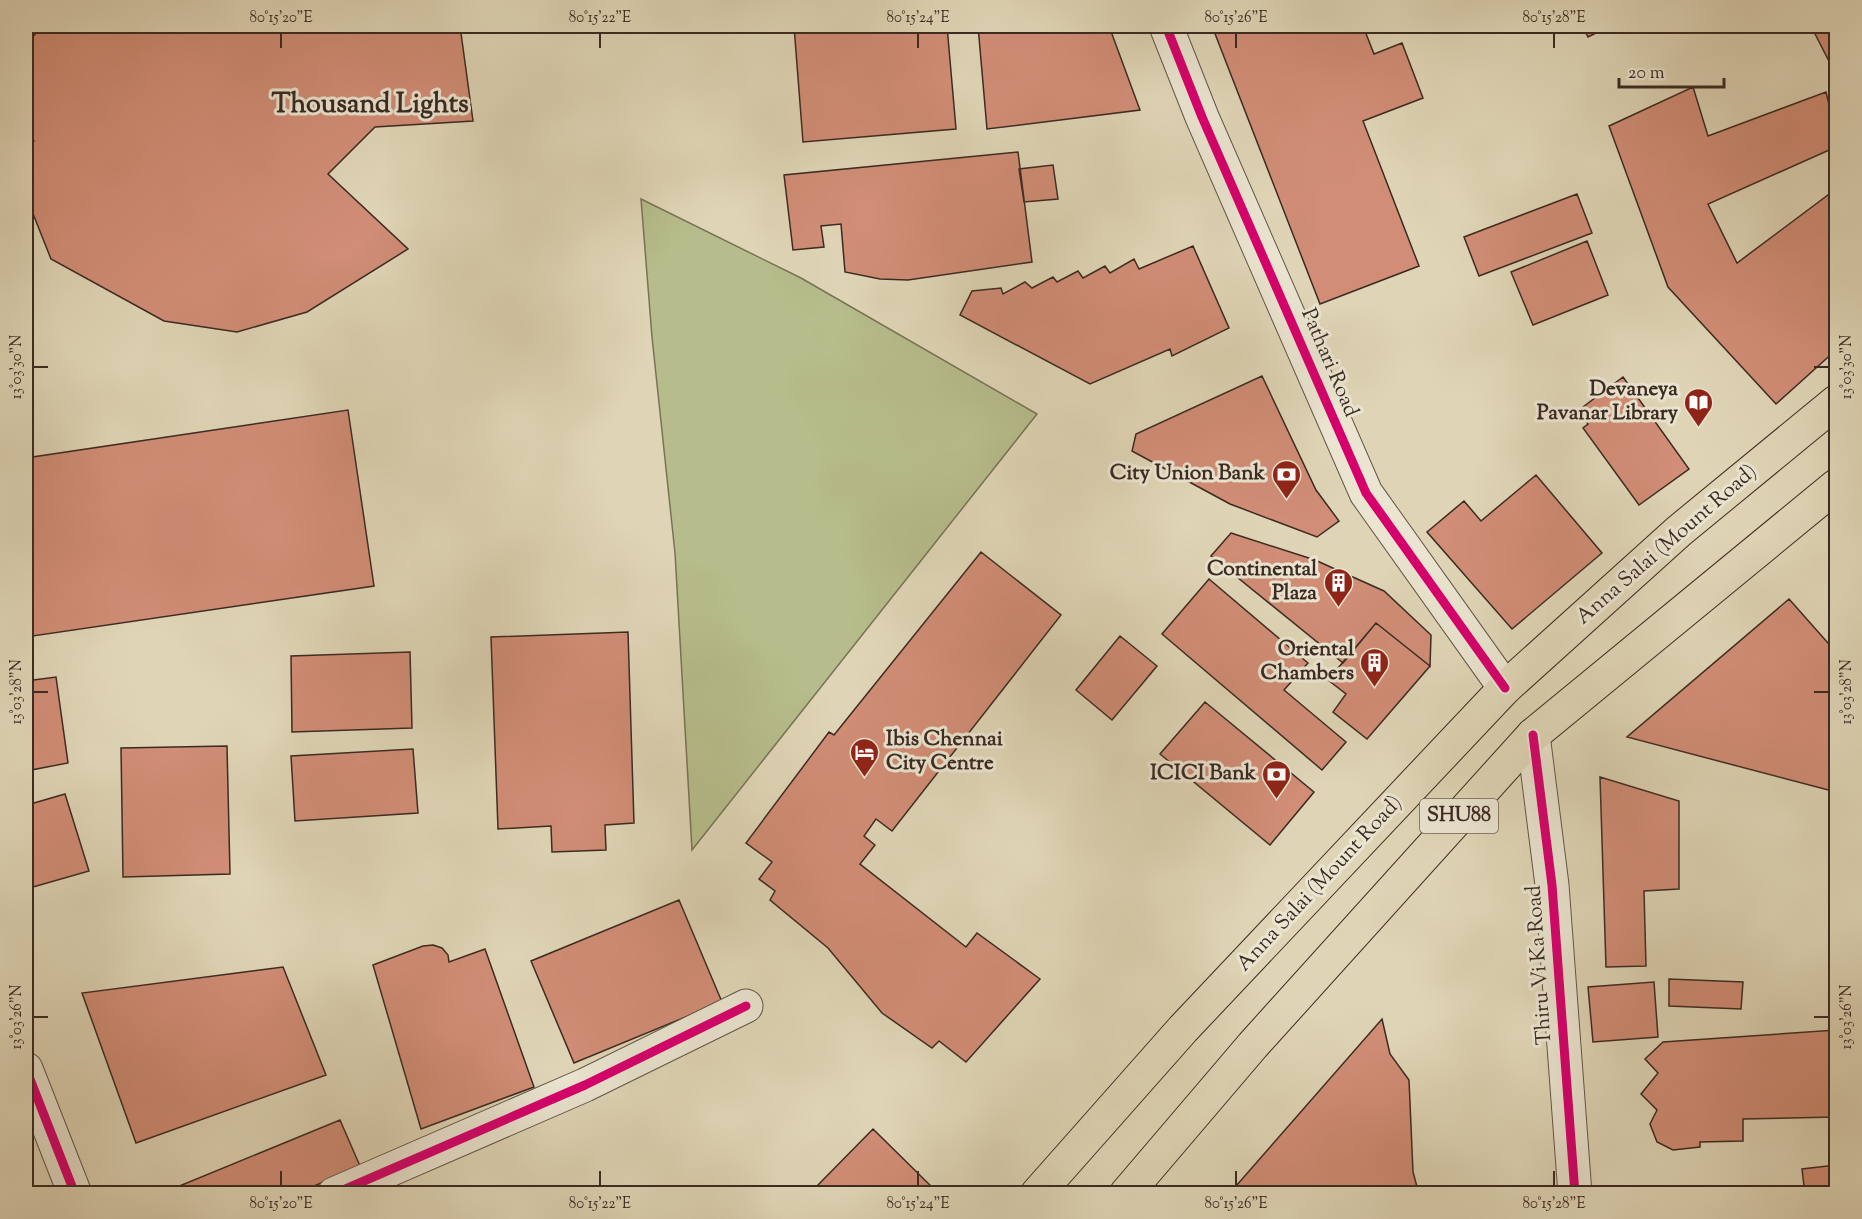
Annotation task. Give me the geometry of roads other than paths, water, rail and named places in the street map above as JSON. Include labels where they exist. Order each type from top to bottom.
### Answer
[{"type":"main road","name":"Anna Salai (Mount Road)","points":[[1037,1194],[1183,1029],[1505,688],[1679,531],[1836,402]]},
{"type":"main road","name":"SHU88","points":[[1126,1194],[1261,1036],[1533,735],[1836,486]]},
{"type":"street","name":"Pathari Road","points":[[1166,26],[1202,117],[1366,493],[1505,688]]},
{"type":"street","name":"Thiru Vi Ka Road","points":[[1533,735],[1552,885],[1575,1194]]},
{"type":"street","points":[[334,1194],[585,1085],[746,1006]]},
{"type":"street","points":[[28,1082],[75,1194]]},
{"type":"place","name":"Devaneya Pavanar Library","points":[[1699,428]]},
{"type":"place","name":"City Union Bank","points":[[1286,500]]},
{"type":"place","name":"Continental Plaza","points":[[1338,608]]},
{"type":"place","name":"Oriental Chambers","points":[[1375,688]]},
{"type":"place","name":"Ibis Chennai City Centre","points":[[865,778]]},
{"type":"place","name":"ICICI Bank","points":[[1277,800]]},
{"type":"district","name":"Thousand Lights","points":[[370,105]]}]
